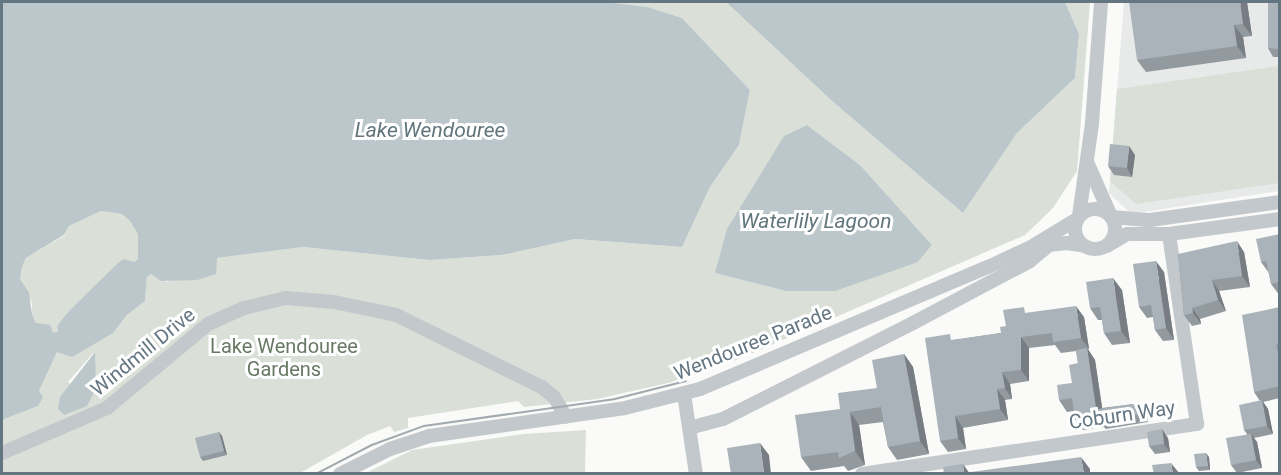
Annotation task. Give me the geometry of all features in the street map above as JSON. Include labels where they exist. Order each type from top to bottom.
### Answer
[{"type":"street","points":[[1101,2],[1088,162],[1076,234],[1085,246],[1096,249],[1107,246],[1127,234],[1169,234],[1280,219]]},
{"type":"street","points":[[1088,162],[1100,199],[1111,216],[1115,232],[1107,246]]},
{"type":"street","points":[[1078,218],[1092,208],[1111,216],[1150,220],[1280,202]]},
{"type":"street","name":"Wendouree Parade","points":[[340,474],[390,449],[429,436],[566,417],[684,394],[742,372],[1031,247],[1078,218]]},
{"type":"street","name":"Coburn Way","points":[[862,474],[1197,424],[1169,234]]},
{"type":"street","points":[[689,428],[723,419],[903,329],[1030,261],[1049,245]]},
{"type":"street","name":"Wendouree Parade","points":[[1031,247],[1085,246]]},
{"type":"street","name":"Windmill Drive","points":[[2,453],[107,408],[208,324],[244,308],[286,298],[334,302],[396,315],[542,387],[555,397],[566,417]]},
{"type":"street","points":[[684,394],[696,474]]},
{"type":"shaded area","points":[[1124,2],[1279,2],[1279,191],[1131,214],[1109,193]]},
{"type":"green space","name":"Lake Wendouree Gardens","points":[[606,2],[726,2],[832,101],[963,213],[1017,133],[1075,78],[1079,34],[1065,2],[1090,2],[1077,171],[1053,208],[1025,235],[739,359],[668,383],[597,399],[524,407],[518,401],[408,418],[408,428],[394,432],[390,426],[367,435],[300,473],[2,474],[2,420],[38,406],[39,391],[57,352],[113,333],[127,315],[145,301],[147,277],[151,274],[167,282],[176,278],[197,280],[217,258],[303,247],[429,260],[502,255],[575,239],[682,247],[710,187],[739,145],[750,90],[682,18],[648,7]],"holes":[[[807,125],[860,165],[932,245],[918,262],[786,291],[715,273],[784,136]],[[94,352],[96,388],[89,397],[68,382]]]},
{"type":"green space","points":[[1279,66],[1279,183],[1136,204],[1110,181],[1117,89]]},
{"type":"green space","points":[[101,211],[122,214],[130,221],[138,233],[138,259],[67,313],[57,326],[58,331],[53,333],[36,323],[32,314],[32,303],[20,279],[22,267],[26,258],[64,236],[69,226]]},
{"type":"green space","points":[[586,430],[585,473],[366,473],[412,450],[524,434]]},
{"type":"water","name":"Lake Wendouree","points":[[2,2],[606,2],[648,7],[682,18],[750,90],[739,145],[710,187],[682,247],[575,239],[502,255],[429,260],[303,247],[217,258],[216,274],[197,280],[161,281],[151,274],[147,277],[145,301],[127,315],[113,333],[72,357],[57,352],[39,391],[43,397],[38,406],[2,420]],"holes":[[[101,211],[122,214],[130,221],[138,234],[138,259],[134,262],[123,259],[115,266],[67,313],[57,326],[58,331],[53,333],[50,325],[36,323],[32,314],[29,293],[20,279],[26,258],[64,235],[69,226]]]},
{"type":"water","points":[[726,2],[1065,2],[1079,34],[1075,78],[1017,133],[963,213],[832,101]]},
{"type":"water","name":"Waterlily Lagoon","points":[[807,125],[860,165],[932,245],[918,262],[835,291],[786,291],[715,273],[727,229],[784,136]]},
{"type":"water","points":[[95,352],[96,388],[87,406],[64,415],[58,409],[60,397]]},
{"type":"building","points":[[1129,2],[1240,2],[1243,24],[1234,25],[1237,46],[1137,60]]},
{"type":"building","points":[[1268,2],[1280,2],[1280,49],[1268,48]]},
{"type":"building","points":[[1110,144],[1129,146],[1127,168],[1108,166]]},
{"type":"building","points":[[1280,234],[1280,282],[1271,284],[1266,261],[1261,262],[1256,239]]},
{"type":"building","points":[[1237,241],[1242,276],[1212,280],[1218,300],[1192,308],[1193,313],[1184,315],[1178,254]]},
{"type":"building","points":[[1156,261],[1166,328],[1155,330],[1151,305],[1139,307],[1133,264]]},
{"type":"building","points":[[1113,278],[1121,331],[1104,333],[1100,307],[1090,308],[1086,282]]},
{"type":"building","points":[[1076,306],[1081,338],[1053,342],[1052,333],[1021,337],[1021,370],[1002,372],[1005,388],[997,389],[1000,409],[955,416],[958,438],[940,441],[925,338],[950,334],[951,340],[1001,333],[1000,327],[1006,326],[1003,310],[1024,307],[1025,313]]},
{"type":"building","points":[[1280,307],[1280,344],[1276,345],[1280,360],[1280,386],[1254,392],[1242,315]]},
{"type":"building","points":[[1087,348],[1097,415],[1075,419],[1072,398],[1059,400],[1057,385],[1072,383],[1069,365],[1078,363],[1076,350]]},
{"type":"building","points":[[904,354],[920,441],[888,447],[881,407],[850,412],[855,451],[839,458],[838,452],[801,457],[795,415],[840,409],[838,393],[877,388],[872,360]]},
{"type":"building","points":[[1262,400],[1267,426],[1244,430],[1239,405]]},
{"type":"building","points":[[1141,403],[1142,414],[1100,420],[1098,409]]},
{"type":"building","points":[[1162,429],[1164,444],[1149,446],[1147,432]]},
{"type":"building","points":[[219,432],[224,451],[200,457],[195,438]]},
{"type":"building","points":[[1251,434],[1256,460],[1231,465],[1226,438]]},
{"type":"building","points":[[760,443],[764,474],[731,474],[727,448]]},
{"type":"building","points":[[1206,453],[1208,466],[1196,467],[1194,454]]},
{"type":"building","points":[[1081,457],[1084,474],[944,474],[943,467],[963,464],[964,473]]},
{"type":"building","points":[[1171,463],[1173,474],[1154,474],[1152,465]]},
{"type":"building","points":[[878,472],[878,474],[853,474]]},
{"type":"tram line","points":[[316,474],[372,445],[424,426],[615,399],[686,381]]}]
